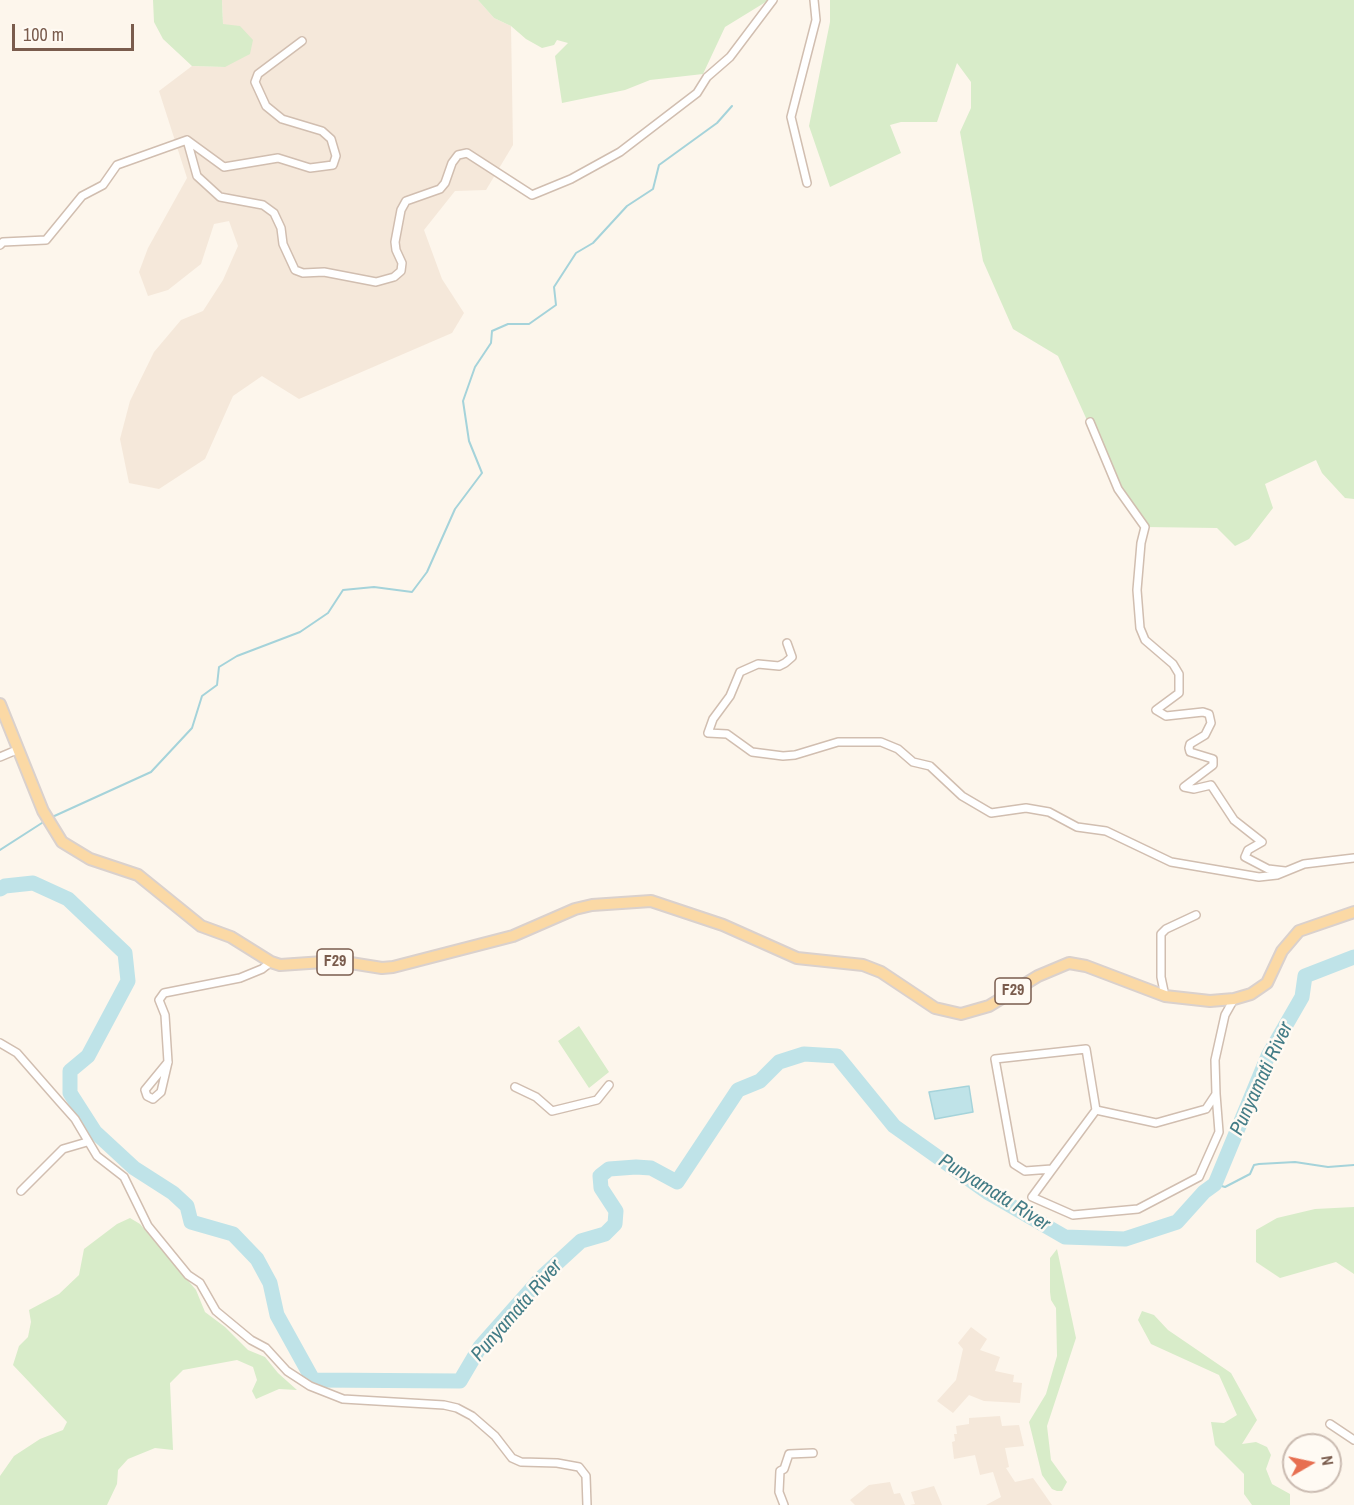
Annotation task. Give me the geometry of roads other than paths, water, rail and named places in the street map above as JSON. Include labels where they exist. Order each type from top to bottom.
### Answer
[{"type":"main road","name":"F29","points":[[0,704],[51,828],[73,851],[138,875],[201,926],[231,937],[271,962],[293,966],[338,962],[382,968],[393,967],[513,936],[574,909],[592,905],[651,901],[723,925],[797,958],[863,965],[881,972],[924,1002],[950,1013],[970,1013],[989,1006],[1038,976],[1069,963],[1086,966],[1165,996],[1210,1001],[1234,999],[1251,994],[1267,983],[1282,951],[1299,931],[1354,912]]},
{"type":"street","points":[[187,140],[197,176],[220,197],[263,205],[274,213],[281,228],[283,244],[295,270],[303,273],[324,272],[376,282],[394,277],[401,271],[402,263],[395,242],[401,210],[406,201],[416,195],[440,189],[458,155],[467,153],[532,195],[571,178],[620,152],[697,93],[706,77],[730,57],[773,0]]},
{"type":"street","points":[[807,183],[791,117],[816,21],[814,0]]},
{"type":"street","points":[[187,140],[224,166],[278,158],[310,168],[333,165],[336,156],[331,139],[322,131],[282,119],[267,106],[255,81],[258,75],[302,41]]},
{"type":"street","points":[[0,245],[3,242],[46,240],[82,196],[103,185],[117,165],[187,140]]},
{"type":"street","points":[[1090,422],[1118,489],[1145,527],[1141,543],[1137,590],[1140,628],[1145,640],[1173,664],[1179,675],[1179,693],[1155,710],[1166,716],[1203,712],[1209,714],[1211,723],[1205,735],[1190,744],[1189,748],[1190,752],[1213,759],[1214,765],[1184,787],[1194,789],[1210,785],[1234,820],[1262,842],[1248,850],[1245,857],[1268,869],[1285,871]]},
{"type":"street","points":[[788,643],[792,657],[785,663],[779,666],[758,664],[740,672],[730,696],[713,719],[708,733],[727,734],[752,752],[783,756],[795,755],[838,742],[881,742],[898,749],[913,762],[930,766],[962,796],[991,813],[1026,808],[1049,812],[1077,827],[1106,831],[1171,862],[1259,877],[1276,875],[1304,864],[1354,858]]},
{"type":"street","points":[[0,757],[19,749]]},
{"type":"street","points":[[1165,996],[1161,977],[1161,934],[1166,929],[1196,915]]},
{"type":"street","points":[[168,1062],[145,1090],[147,1096],[153,1099],[161,1092],[168,1062],[165,1015],[159,1000],[164,993],[240,978],[262,969],[271,962]]},
{"type":"street","points":[[1096,1110],[1052,1169],[1025,1171],[1014,1164],[995,1059],[1086,1049],[1096,1110],[1032,1197],[1073,1215],[1138,1209],[1199,1177],[1219,1132],[1215,1060],[1226,1015],[1234,999]]},
{"type":"street","points":[[0,1042],[16,1053],[33,1070],[75,1119],[96,1156],[124,1178],[148,1226],[188,1275],[200,1283],[216,1311],[251,1340],[266,1348],[287,1371],[310,1386],[343,1399],[444,1405],[458,1408],[472,1416],[495,1436],[513,1458],[521,1462],[557,1463],[579,1467],[586,1476],[587,1505]]},
{"type":"street","points":[[515,1087],[536,1097],[552,1111],[597,1100],[609,1085]]},
{"type":"street","points":[[1096,1110],[1155,1123],[1206,1109],[1216,1094]]},
{"type":"street","points":[[21,1191],[63,1149],[87,1142]]},
{"type":"street","points":[[1330,1425],[1354,1440]]},
{"type":"street","points":[[784,1505],[779,1492],[780,1470],[784,1469],[789,1454],[813,1453]]},
{"type":"water","points":[[969,1086],[973,1112],[935,1119],[929,1092]]},
{"type":"waterway","points":[[50,818],[151,772],[192,728],[202,696],[217,685],[219,667],[237,656],[300,632],[328,613],[343,590],[374,587],[412,592],[427,572],[455,509],[482,473],[469,441],[463,401],[475,367],[491,343],[492,331],[508,324],[529,324],[556,305],[554,287],[576,253],[593,243],[627,206],[653,189],[659,165],[717,123],[732,106]]},
{"type":"waterway","points":[[0,850],[45,821]]},
{"type":"waterway","name":"Punyamata River","points":[[0,889],[5,886],[33,883],[68,899],[125,953],[128,981],[88,1056],[70,1071],[70,1093],[95,1132],[134,1168],[173,1193],[187,1206],[191,1222],[233,1234],[257,1259],[270,1283],[277,1315],[313,1380],[460,1381],[480,1347],[543,1276],[581,1241],[605,1234],[615,1224],[616,1211],[601,1188],[600,1176],[609,1169],[651,1168],[677,1182],[738,1090],[760,1081],[779,1062],[804,1054],[837,1056],[894,1126],[987,1192],[1065,1237],[1125,1239],[1177,1222],[1204,1192],[1215,1184],[1268,1056],[1302,997],[1305,976],[1354,957]]},
{"type":"waterway","points":[[1215,1184],[1225,1187],[1250,1174],[1254,1165],[1259,1164],[1295,1162],[1328,1167],[1354,1165]]},
{"type":"water label","name":"Punyamati River","points":[[1262,1079]]}]
